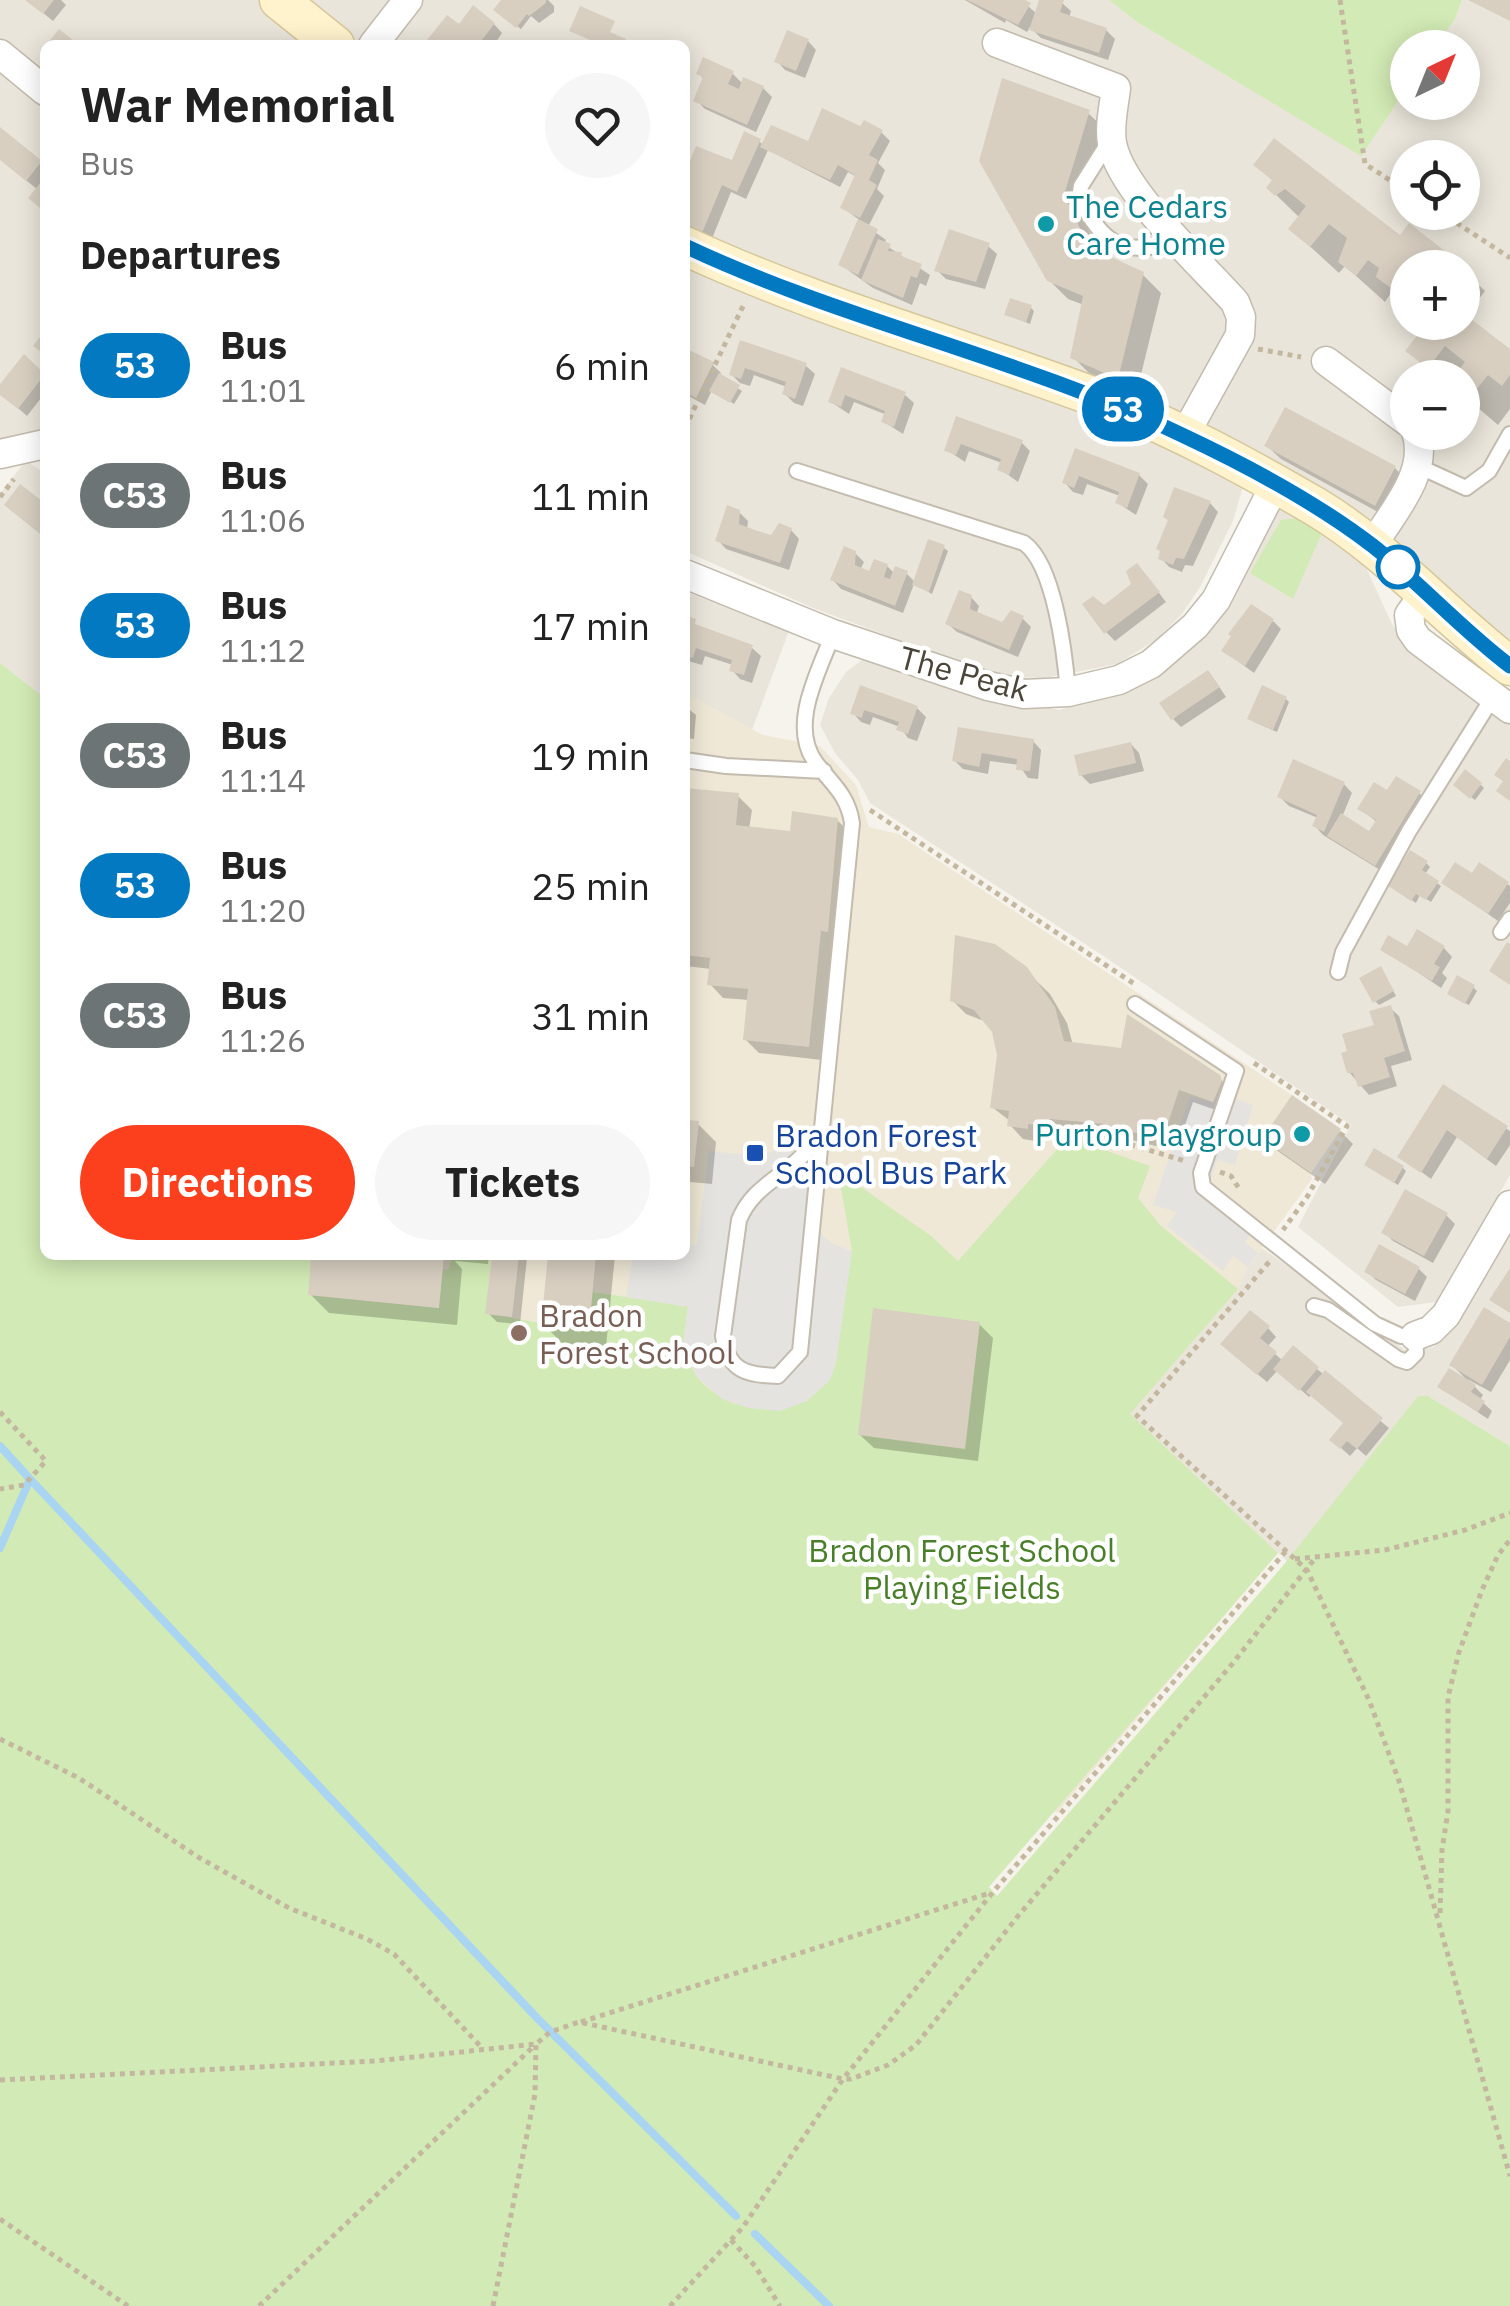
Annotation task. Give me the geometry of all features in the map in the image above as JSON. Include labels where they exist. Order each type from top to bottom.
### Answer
[{"type":"street","points":[[280,0],[329,40]]},
{"type":"street","points":[[377,40],[408,0]]},
{"type":"street","points":[[998,43],[1116,88],[1111,140],[1123,172],[1235,302],[1241,317],[1240,335],[1184,436]]},
{"type":"street","points":[[0,54],[40,87]]},
{"type":"street","points":[[690,248],[803,295],[1108,402],[1184,436],[1275,485],[1319,509],[1372,546],[1426,591],[1504,691]]},
{"type":"street","points":[[1326,361],[1390,409]]},
{"type":"street","points":[[0,454],[40,445]]},
{"type":"street","points":[[1372,546],[1418,466],[1420,450]]},
{"type":"street","name":"The Peak","points":[[690,576],[833,634],[1006,692],[1068,692],[1119,680],[1151,664],[1196,626],[1216,600],[1275,485]]},
{"type":"street","points":[[1416,1336],[1431,1330],[1446,1316],[1510,1205]]},
{"type":"lane","points":[[1111,140],[1082,186],[1079,198],[1096,230],[1128,248],[1179,240]]},
{"type":"lane","points":[[1418,466],[1466,488],[1489,471],[1510,434]]},
{"type":"lane","points":[[797,471],[1024,543],[1032,549],[1048,582],[1068,692]]},
{"type":"lane","points":[[822,1129],[805,1154],[746,1202],[740,1220],[723,1336],[726,1353],[736,1367],[755,1376],[778,1376],[800,1352],[822,1129],[852,823],[850,806],[814,760],[805,733],[805,717],[833,634]]},
{"type":"lane","points":[[1338,972],[1343,952],[1410,832],[1504,691]]},
{"type":"lane","points":[[690,761],[824,770]]},
{"type":"lane","points":[[1135,1004],[1236,1071],[1200,1180],[1209,1194],[1385,1330],[1416,1336],[1416,1353],[1412,1360],[1398,1360],[1328,1310],[1314,1306]]},
{"type":"path","points":[[1340,0],[1365,164],[1390,180]]},
{"type":"path","points":[[1467,230],[1510,258]]},
{"type":"path","points":[[690,417],[743,306],[761,313]]},
{"type":"path","points":[[1235,344],[1326,361]]},
{"type":"path","points":[[1270,1242],[1268,1265],[1137,1416],[1307,1570],[1399,1780],[1510,2176]]},
{"type":"path","points":[[0,1412],[46,1461],[24,1484],[0,1488]]},
{"type":"path","points":[[1295,1559],[1385,1550],[1465,1530],[1510,1513]]},
{"type":"path","points":[[1440,1920],[1442,1850],[1448,1810],[1448,1697],[1459,1652],[1482,1590],[1498,1555],[1510,1540]]},
{"type":"path","points":[[670,2306],[731,2240],[842,2079],[993,1892],[1286,1551]]},
{"type":"path","points":[[579,2022],[842,2079],[888,2065],[916,2045],[1018,1916],[1234,1663],[1316,1557]]},
{"type":"path","points":[[0,1739],[80,1778],[198,1857],[288,1908],[368,1938],[394,1954],[483,2050]]},
{"type":"path","points":[[258,2306],[550,2032],[993,1892]]},
{"type":"path","points":[[0,2080],[376,2062],[536,2044]]},
{"type":"path","points":[[494,2306],[536,2094],[536,2044]]},
{"type":"path","points":[[0,2219],[128,2306]]},
{"type":"path","points":[[731,2240],[756,2266],[780,2306]]},
{"type":"shaded area","points":[[0,0],[275,0],[327,40],[40,40],[40,442],[0,442]]},
{"type":"shaded area","points":[[300,0],[1109,0],[1137,22],[1361,155],[1390,113],[1390,120],[1480,120],[1480,30],[1447,30],[1462,0],[1510,0],[1510,645],[1387,541],[690,235],[690,40],[355,40]]},
{"type":"shaded area","points":[[690,255],[1246,476],[1233,521],[1182,614],[1157,639],[1117,664],[1045,678],[1011,677],[975,668],[813,608],[690,553]]},
{"type":"shaded area","points":[[26,460],[40,470],[40,694],[0,663],[0,494]]},
{"type":"shaded area","points":[[1293,504],[1362,559],[1392,624],[1411,650],[1510,721],[1510,1175],[1436,1302],[1398,1307],[1298,1227],[1351,1125],[870,803],[820,725],[829,698],[846,672],[862,660],[878,657],[949,683],[1059,710],[1129,690],[1178,654],[1268,508]]},
{"type":"shaded area","points":[[690,594],[790,628],[752,730],[690,696]]},
{"type":"shaded area","name":"Bradon Forest School","points":[[0,663],[40,694],[40,1207]]},
{"type":"shaded area","name":"Bradon Forest School","points":[[690,696],[763,735],[820,746],[856,785],[869,827],[898,834],[1292,1095],[1312,1179],[1248,1267],[1238,1289],[1130,1414],[1278,1553],[1057,1813],[59,1466],[44,1260],[690,1260]]},
{"type":"shaded area","points":[[1218,1093],[1253,1105],[1235,1165],[1217,1160],[1210,1183],[1257,1227],[1245,1242],[1258,1253],[1248,1267],[1233,1256],[1223,1271],[1167,1226],[1177,1212],[1153,1205],[1190,1096],[1214,1103]]},
{"type":"shaded area","points":[[804,1125],[822,1129],[813,1215],[822,1235],[852,1251],[836,1363],[830,1380],[807,1401],[780,1411],[748,1408],[722,1399],[696,1376],[683,1343],[688,1307],[626,1297],[632,1260],[690,1260],[690,1244],[697,1245],[709,1151],[761,1156],[787,1146]]},
{"type":"shaded area","points":[[1510,1208],[1510,1446],[1428,1396],[1418,1397],[1287,1561],[1129,1414],[1238,1289],[1262,1248],[1405,1350],[1434,1347]]},
{"type":"green space","points":[[1109,0],[1462,0],[1447,30],[1390,30],[1390,113],[1361,156],[1137,22]]},
{"type":"green space","points":[[1299,518],[1321,535],[1293,599],[1250,573],[1281,520]]},
{"type":"green space","name":"Bradon Forest School Playing Fields","points":[[0,663],[40,694],[40,1260],[311,1260],[308,1295],[438,1308],[443,1270],[449,1269],[451,1260],[491,1260],[486,1314],[588,1330],[592,1292],[688,1306],[686,1339],[690,1365],[706,1386],[735,1404],[852,1251],[838,1171],[931,1236],[958,1261],[1068,1137],[1150,1166],[1138,1198],[1161,1226],[1238,1289],[1130,1414],[1278,1553],[989,1887],[997,1896],[1281,1568],[1418,1396],[1428,1396],[1510,1446],[1510,2306],[0,2306]]},
{"type":"building","points":[[25,0],[54,0],[43,14]]},
{"type":"building","points":[[501,0],[546,3],[527,14],[516,28],[493,10]]},
{"type":"building","points":[[967,0],[1025,0],[1031,3],[1018,25]]},
{"type":"building","points":[[1039,0],[1064,0],[1060,12],[1107,28],[1099,53],[1029,30]]},
{"type":"building","points":[[1468,0],[1510,0],[1510,21]]},
{"type":"building","points":[[473,5],[495,23],[482,40],[427,40],[447,15],[459,24]]},
{"type":"building","points":[[580,6],[615,21],[610,32],[626,39],[590,40],[569,31]]},
{"type":"building","points":[[59,29],[73,40],[50,40]]},
{"type":"building","points":[[787,30],[809,39],[796,71],[774,62]]},
{"type":"building","points":[[703,57],[734,71],[728,84],[739,89],[743,77],[764,86],[747,125],[693,101],[703,77],[696,74]]},
{"type":"building","name":"The Cedars Care Home","points":[[1002,78],[1090,110],[1064,195],[1089,247],[1144,272],[1118,379],[1070,358],[1083,296],[1047,281],[979,161]]},
{"type":"building","points":[[822,108],[860,126],[864,120],[883,130],[869,155],[878,160],[869,180],[877,185],[860,218],[840,208],[855,175],[838,165],[830,180],[760,147],[771,125],[808,141]]},
{"type":"building","points":[[0,127],[40,159],[40,164],[26,181],[0,160]]},
{"type":"building","points":[[744,131],[761,139],[737,192],[722,185],[702,233],[690,229],[690,161],[696,146],[732,160]]},
{"type":"building","points":[[1274,138],[1390,230],[1400,235],[1404,230],[1418,230],[1444,250],[1390,250],[1390,288],[1376,277],[1379,268],[1368,260],[1356,276],[1338,262],[1347,238],[1329,224],[1310,247],[1288,229],[1306,206],[1285,189],[1275,196],[1266,188],[1272,180],[1253,165]]},
{"type":"building","points":[[40,183],[40,208],[28,198]]},
{"type":"building","points":[[858,219],[878,229],[858,275],[838,265]]},
{"type":"building","points":[[949,229],[990,243],[976,282],[934,271]]},
{"type":"building","points":[[878,239],[891,244],[888,251],[902,252],[901,256],[922,264],[917,278],[911,276],[903,298],[861,280]]},
{"type":"building","points":[[1010,298],[1032,305],[1026,322],[1004,315]]},
{"type":"building","points":[[1480,326],[1510,349],[1510,375],[1502,386],[1488,375],[1480,385],[1480,360],[1462,360],[1445,346],[1434,360],[1417,360],[1405,351],[1414,340],[1480,340]]},
{"type":"building","points":[[740,340],[807,363],[795,399],[782,394],[786,382],[745,368],[741,379],[729,375]]},
{"type":"building","points":[[690,350],[714,362],[696,398],[690,395]]},
{"type":"building","points":[[24,354],[40,369],[40,380],[18,409],[0,395],[0,384]]},
{"type":"building","points":[[841,367],[906,392],[894,427],[881,422],[885,411],[845,395],[841,407],[828,402]]},
{"type":"building","points":[[719,373],[740,385],[730,403],[709,391]]},
{"type":"building","points":[[1285,407],[1396,466],[1375,506],[1264,446]]},
{"type":"building","points":[[956,416],[1023,440],[1009,475],[997,470],[1001,459],[961,444],[956,455],[944,451]]},
{"type":"building","points":[[1075,448],[1140,473],[1127,508],[1115,503],[1119,492],[1079,476],[1074,488],[1062,483]]},
{"type":"building","points":[[20,484],[40,499],[40,534],[4,505]]},
{"type":"building","points":[[1174,487],[1211,501],[1184,559],[1176,558],[1173,565],[1158,559],[1160,551],[1156,549],[1168,520],[1163,517]]},
{"type":"building","points":[[727,505],[740,510],[739,524],[755,530],[771,535],[779,523],[792,528],[780,563],[715,541]]},
{"type":"building","points":[[928,539],[945,545],[929,592],[912,585]]},
{"type":"building","points":[[844,546],[856,551],[855,565],[869,571],[874,559],[888,564],[884,577],[890,579],[895,566],[908,571],[895,606],[830,580]]},
{"type":"building","points":[[1137,563],[1160,592],[1104,634],[1082,604],[1093,596],[1104,605],[1131,584],[1126,571]]},
{"type":"building","points":[[959,590],[972,595],[970,609],[1002,622],[1011,610],[1024,616],[1009,650],[945,624]]},
{"type":"building","points":[[1251,604],[1274,619],[1245,666],[1221,651],[1231,636],[1228,634]]},
{"type":"building","points":[[690,617],[696,619],[695,624],[753,645],[744,675],[729,671],[732,660],[696,648],[693,658]]},
{"type":"building","points":[[1208,670],[1220,687],[1171,720],[1159,703]]},
{"type":"building","points":[[860,685],[918,706],[908,734],[896,730],[899,722],[882,716],[864,710],[862,718],[850,714]]},
{"type":"building","points":[[1262,685],[1287,697],[1273,730],[1247,719]]},
{"type":"building","points":[[958,727],[1034,739],[1030,771],[1016,770],[1017,759],[982,753],[979,767],[952,761]]},
{"type":"building","points":[[1131,742],[1136,763],[1079,776],[1074,755]]},
{"type":"building","points":[[1506,758],[1510,761],[1510,801],[1496,791],[1503,781],[1494,775]]},
{"type":"building","points":[[1293,759],[1345,782],[1324,832],[1312,826],[1317,815],[1277,797]]},
{"type":"building","points":[[1465,769],[1482,783],[1470,799],[1453,785]]},
{"type":"building","points":[[1396,776],[1421,791],[1375,866],[1327,836],[1341,813],[1369,831],[1376,820],[1357,809],[1374,782],[1387,790]]},
{"type":"building","points":[[690,788],[739,793],[736,825],[790,831],[792,811],[838,818],[828,932],[821,931],[809,1047],[743,1040],[748,989],[707,985],[710,958],[690,956]]},
{"type":"building","points":[[1410,850],[1428,861],[1422,870],[1439,881],[1426,900],[1416,894],[1411,901],[1387,885]]},
{"type":"building","points":[[1455,862],[1472,873],[1479,862],[1509,882],[1488,914],[1441,883]]},
{"type":"building","points":[[1417,929],[1445,946],[1434,964],[1440,967],[1432,981],[1380,950],[1388,935],[1407,946]]},
{"type":"building","points":[[955,935],[995,944],[1027,967],[1055,1007],[1064,1041],[1121,1048],[1127,1014],[1220,1075],[1222,1081],[1213,1102],[1179,1090],[1163,1138],[1105,1124],[1050,1119],[1050,1126],[1007,1126],[1009,1111],[990,1108],[997,1055],[992,1032],[974,1010],[950,1001]]},
{"type":"building","points":[[1507,942],[1510,944],[1510,985],[1489,971]]},
{"type":"building","points":[[1381,966],[1394,991],[1373,1003],[1359,978]]},
{"type":"building","points":[[1457,975],[1475,985],[1465,1004],[1447,994]]},
{"type":"building","points":[[1391,1005],[1405,1051],[1384,1058],[1390,1077],[1358,1087],[1353,1073],[1347,1073],[1341,1053],[1347,1051],[1342,1034],[1374,1025],[1369,1011]]},
{"type":"building","points":[[1443,1084],[1508,1126],[1487,1159],[1447,1130],[1421,1173],[1397,1157]]},
{"type":"building","name":"Purton Playgroup","points":[[1292,1095],[1341,1129],[1311,1173],[1262,1139]]},
{"type":"building","points":[[690,1120],[699,1121],[694,1167],[690,1167]]},
{"type":"building","points":[[1374,1148],[1404,1166],[1394,1183],[1364,1165]]},
{"type":"building","points":[[1405,1189],[1448,1213],[1424,1256],[1381,1233]]},
{"type":"building","points":[[1379,1244],[1420,1267],[1405,1294],[1364,1272]]},
{"type":"building","points":[[311,1260],[444,1260],[439,1308],[308,1295]]},
{"type":"building","points":[[491,1260],[518,1260],[512,1317],[485,1314]]},
{"type":"building","points":[[548,1260],[596,1260],[589,1330],[541,1326]]},
{"type":"building","points":[[1510,1268],[1510,1313],[1489,1300]]},
{"type":"building","points":[[1484,1307],[1510,1323],[1510,1337],[1482,1385],[1449,1365]]},
{"type":"building","points":[[873,1308],[980,1322],[965,1449],[858,1435]]},
{"type":"building","points":[[1250,1310],[1270,1326],[1260,1338],[1277,1352],[1257,1375],[1220,1344]]},
{"type":"building","points":[[1293,1345],[1319,1367],[1299,1391],[1273,1369]]},
{"type":"building","points":[[1449,1368],[1476,1385],[1471,1392],[1485,1401],[1478,1412],[1437,1387]]},
{"type":"building","points":[[1325,1370],[1383,1418],[1357,1449],[1347,1441],[1340,1449],[1329,1440],[1343,1423],[1306,1392]]},
{"type":"waterway","points":[[0,1446],[30,1479]]},
{"type":"waterway","points":[[0,1548],[30,1479],[537,2018],[736,2216]]},
{"type":"waterway","points":[[755,2234],[829,2306]]},
{"type":"bus line","name":"53","points":[[690,248],[803,295],[1108,402],[1184,436],[1347,527],[1510,666]]},
{"type":"place","name":"The Cedars Care Home","points":[[1046,224]]},
{"type":"place","name":"Purton Playgroup","points":[[1302,1134]]},
{"type":"place","name":"Bradon Forest School Bus Park","points":[[755,1153]]},
{"type":"place","name":"Bradon Forest School","points":[[519,1333]]}]
